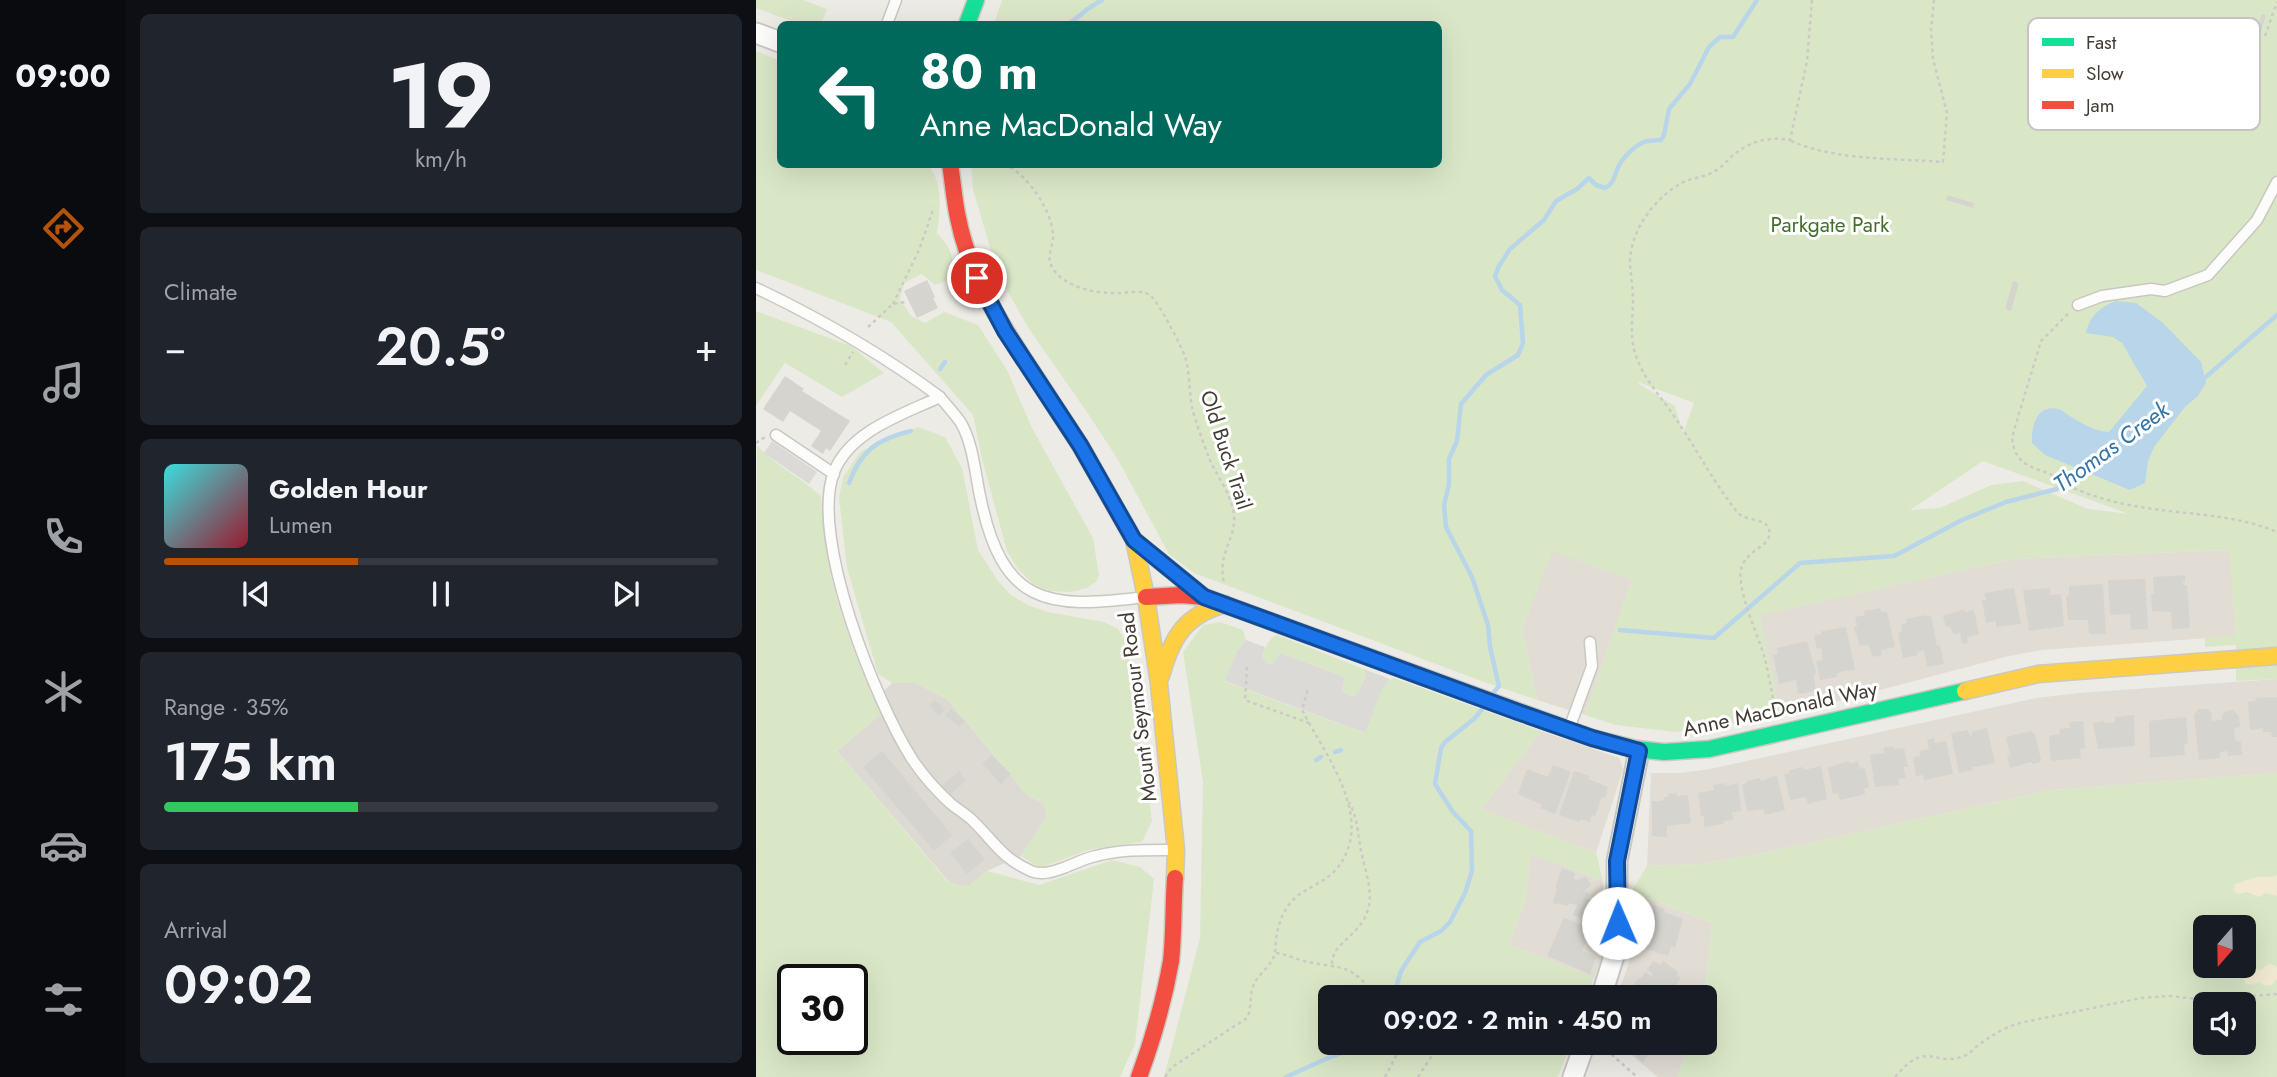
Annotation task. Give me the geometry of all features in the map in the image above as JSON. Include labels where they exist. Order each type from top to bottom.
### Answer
[{"type":"street","points":[[968,21],[976,0]]},
{"type":"street","points":[[756,33],[777,41]]},
{"type":"street","name":"Mount Seymour Road","points":[[951,168],[958,220],[977,278],[1005,331],[1080,445],[1134,540],[1146,597],[1159,684],[1176,850],[1171,958],[1162,1007],[1139,1077]]},
{"type":"street","points":[[1134,540],[1204,597]]},
{"type":"street","points":[[1159,684],[1173,640],[1198,613],[1226,596]]},
{"type":"street","name":"Anne MacDonald Way","points":[[1146,597],[1226,596],[1518,712],[1639,751],[1685,752],[1709,749],[2038,674],[2277,656]]},
{"type":"street","points":[[1606,985],[1617,946],[1617,861],[1639,751]]},
{"type":"street","points":[[1573,1077],[1581,1055]]},
{"type":"lane","points":[[888,21],[896,0]]},
{"type":"lane","points":[[2078,305],[2102,296],[2151,289],[2165,291],[2208,275],[2257,220],[2277,182]]},
{"type":"lane","points":[[756,288],[808,312],[859,342],[896,364],[940,397],[961,423],[995,544],[1012,576],[1034,592],[1061,601],[1090,603],[1146,597]]},
{"type":"lane","points":[[940,397],[881,426],[858,441],[840,462],[834,474],[830,501],[830,530],[836,570],[868,670],[893,725],[913,760],[949,802],[974,822],[1001,853],[1037,873],[1056,871],[1096,856],[1139,850],[1176,850]]},
{"type":"lane","points":[[776,435],[834,474]]},
{"type":"lane","points":[[1569,729],[1592,666],[1590,642]]},
{"type":"path","points":[[1790,140],[1805,73],[1812,0]]},
{"type":"path","points":[[1782,732],[1757,633],[1744,603],[1740,570],[1746,559],[1769,538],[1767,525],[1743,516],[1733,507],[1638,363],[1631,333],[1631,253],[1637,231],[1644,219],[1675,187],[1712,173],[1740,150],[1772,137],[1790,140],[1815,150],[1850,156],[1943,162],[1947,113],[1933,58],[1931,30],[1934,0]]},
{"type":"path","points":[[2265,36],[2277,2]]},
{"type":"path","name":"Old Buck Trail","points":[[1013,168],[1035,190],[1046,212],[1053,239],[1050,261],[1061,278],[1088,290],[1117,293],[1139,291],[1153,297],[1186,358],[1193,410],[1210,459],[1230,499],[1234,516],[1234,528],[1222,563],[1226,596]]},
{"type":"path","points":[[868,327],[893,304],[919,250],[937,199]]},
{"type":"path","points":[[893,304],[906,302]]},
{"type":"path","points":[[2078,305],[2041,341],[2012,437],[2016,455],[2030,467],[2057,477],[2071,487],[2111,500],[2172,512],[2232,518],[2277,532]]},
{"type":"path","points":[[845,365],[853,352]]},
{"type":"path","points":[[1245,700],[1247,667]]},
{"type":"path","points":[[1308,689],[1302,710],[1327,752],[1358,821],[1370,896],[1366,917],[1335,952],[1332,964]]},
{"type":"path","points":[[1240,698],[1309,723]]},
{"type":"path","points":[[1165,1077],[1178,1063],[1247,1018],[1253,985],[1276,953],[1280,921],[1289,905],[1300,892],[1326,879],[1344,859],[1351,830],[1348,802]]},
{"type":"path","points":[[1276,953],[1305,961],[1332,964],[1354,972],[1368,985]]},
{"type":"path","points":[[1895,1077],[1910,1061],[1919,1057],[1966,1056],[2003,1028],[2020,1023],[2141,998],[2169,996],[2208,1000],[2277,994]]},
{"type":"path","points":[[1385,1077],[1397,1055]]},
{"type":"path","points":[[1418,1077],[1431,1055]]},
{"type":"path","points":[[1612,1055],[1637,1077]]},
{"type":"shaded area","points":[[772,441],[817,472],[809,484],[764,453]]},
{"type":"shaded area","points":[[1551,550],[1632,580],[1585,715],[1537,700],[1522,630]]},
{"type":"shaded area","points":[[2230,550],[2236,636],[2042,650],[2009,656],[1781,716],[1759,615],[2014,559]]},
{"type":"shaded area","points":[[1246,640],[1265,647],[1262,657],[1267,664],[1272,664],[1280,653],[1345,677],[1342,690],[1348,695],[1354,696],[1359,692],[1366,675],[1364,669],[1390,679],[1383,687],[1365,733],[1225,681],[1236,653]]},
{"type":"shaded area","points":[[2277,679],[2277,773],[2052,790],[1754,855],[1699,864],[1647,866],[1651,773],[1710,769],[2036,698]]},
{"type":"shaded area","points":[[892,683],[916,683],[948,700],[1027,795],[1044,804],[1047,816],[1021,856],[987,871],[968,887],[950,883],[837,751],[881,714],[875,700]]},
{"type":"shaded area","points":[[1541,731],[1619,758],[1621,762],[1623,770],[1596,853],[1481,809]]},
{"type":"shaded area","points":[[1531,853],[1603,881],[1604,951],[1594,978],[1509,945],[1525,902]]},
{"type":"shaded area","points":[[1631,892],[1712,923],[1705,985],[1621,985],[1632,955]]},
{"type":"shaded area","points":[[1631,1055],[1685,1055],[1678,1077],[1658,1077]]},
{"type":"green space","points":[[756,0],[803,0],[827,9],[822,21],[791,21],[756,8]]},
{"type":"green space","name":"Parkgate Park","points":[[1002,0],[2277,0],[2277,679],[2236,681],[2236,645],[2205,647],[2205,638],[2236,635],[2229,550],[2014,559],[1760,615],[1781,716],[1675,732],[1616,725],[1585,715],[1632,580],[1552,551],[1522,630],[1537,700],[1481,681],[1194,573],[1169,554],[1118,460],[1029,329],[1008,292],[991,251],[973,189],[971,168],[1442,168],[1442,21],[995,21]],"holes":[[[1638,382],[1694,403],[1683,433],[1675,406]],[[1983,461],[2129,514],[2088,509],[2023,481],[1991,485],[1940,508],[1910,510]]]},
{"type":"green space","points":[[756,51],[777,60],[777,168],[930,168],[933,172],[940,198],[937,233],[951,254],[951,279],[935,285],[922,274],[904,283],[900,299],[911,316],[925,323],[944,312],[978,325],[1007,370],[1032,428],[1093,538],[1099,575],[1096,582],[1087,588],[1071,592],[1049,591],[1033,584],[1018,569],[1007,551],[973,415],[891,322],[756,270]]},
{"type":"green space","points":[[756,311],[851,346],[884,373],[842,397],[785,363],[756,406]]},
{"type":"green space","points":[[918,427],[945,437],[962,468],[978,550],[998,581],[1011,595],[1048,612],[1104,622],[1118,629],[1127,643],[1152,821],[1142,842],[1088,850],[1040,868],[1021,856],[1047,816],[1044,804],[1027,795],[948,700],[916,683],[892,683],[878,674],[847,568],[839,498],[843,477],[861,451]]},
{"type":"green space","points":[[757,445],[771,459],[821,496],[825,543],[834,589],[852,644],[881,714],[837,751],[949,883],[968,886],[987,871],[1039,885],[1112,860],[1140,867],[1154,879],[1135,1044],[1120,1077],[756,1077]]},
{"type":"green space","points":[[1220,622],[1243,630],[1246,640],[1236,653],[1226,682],[1364,733],[1379,694],[1388,681],[1394,678],[1541,731],[1481,809],[1596,853],[1603,881],[1531,854],[1525,902],[1509,945],[1594,977],[1591,985],[1318,985],[1318,1055],[1566,1055],[1558,1077],[1164,1077],[1200,938],[1203,782],[1183,652],[1203,625]]},
{"type":"green space","points":[[1277,635],[1364,669],[1366,675],[1359,692],[1354,696],[1348,695],[1342,690],[1345,677],[1280,653],[1272,664],[1267,664],[1263,654],[1269,641]]},
{"type":"green space","points":[[2277,773],[2277,1077],[1678,1077],[1685,1055],[1717,1055],[1717,985],[1705,985],[1712,923],[1631,892],[1647,866],[1699,864],[1754,855],[2052,790]]},
{"type":"sand","points":[[2277,875],[2277,896],[2266,893],[2259,897],[2234,891],[2234,885],[2243,881]]},
{"type":"sand","points":[[2270,963],[2277,967],[2277,979],[2272,985],[2245,983],[2245,978],[2256,978],[2256,969],[2261,970]]},
{"type":"water","points":[[2116,301],[2136,303],[2163,323],[2201,362],[2206,383],[2154,447],[2148,461],[2145,483],[2130,490],[2045,455],[2032,443],[2036,419],[2051,408],[2061,410],[2093,428],[2109,432],[2147,386],[2122,343],[2113,337],[2086,333],[2097,312]]},
{"type":"building","points":[[2262,14],[2266,15],[2260,36]]},
{"type":"building","points":[[1947,195],[1974,203],[1973,208],[1946,200]]},
{"type":"building","points":[[927,280],[938,308],[917,318],[904,291]]},
{"type":"building","points":[[2013,281],[2019,283],[2011,311],[2005,309]]},
{"type":"building","points":[[785,376],[804,389],[802,391],[850,421],[830,451],[826,448],[823,454],[811,446],[821,431],[790,411],[783,422],[763,409]]},
{"type":"building","points":[[2185,575],[2183,585],[2187,585],[2190,628],[2172,629],[2171,612],[2152,611],[2153,577]]},
{"type":"building","points":[[2145,579],[2148,629],[2131,630],[2130,614],[2110,615],[2108,580]]},
{"type":"building","points":[[2103,585],[2106,634],[2089,634],[2088,620],[2068,620],[2066,596],[2069,595],[2069,586]]},
{"type":"building","points":[[2014,588],[2021,624],[1996,627],[1996,621],[1986,623],[1982,600],[1986,600],[1984,593]]},
{"type":"building","points":[[2050,588],[2050,595],[2061,594],[2064,626],[2029,631],[2023,590]]},
{"type":"building","points":[[1880,608],[1881,612],[1887,612],[1895,647],[1881,650],[1882,655],[1873,657],[1869,645],[1860,646],[1854,627],[1857,627],[1855,617],[1865,615],[1864,611]]},
{"type":"building","points":[[1964,609],[1965,612],[1974,610],[1979,634],[1967,637],[1968,643],[1962,644],[1960,633],[1954,634],[1950,627],[1946,627],[1943,616]]},
{"type":"building","points":[[1931,616],[1944,664],[1927,667],[1924,650],[1917,652],[1918,655],[1903,658],[1898,633],[1902,632],[1901,625],[1907,623],[1906,619]]},
{"type":"building","points":[[1846,627],[1855,670],[1843,671],[1837,674],[1837,677],[1820,680],[1816,661],[1823,660],[1821,648],[1817,649],[1814,636],[1822,634],[1821,631]]},
{"type":"building","points":[[1807,641],[1816,672],[1816,691],[1798,694],[1796,680],[1779,684],[1773,655],[1778,654],[1777,648]]},
{"type":"building","points":[[2275,697],[2277,737],[2272,737],[2271,732],[2263,732],[2263,728],[2250,730],[2248,702],[2256,701],[2255,698]]},
{"type":"building","points":[[935,700],[945,710],[939,716],[929,706]]},
{"type":"building","points":[[951,709],[965,721],[959,727],[945,715]]},
{"type":"building","points":[[2199,709],[2207,709],[2212,714],[2211,721],[2222,720],[2226,711],[2233,710],[2239,716],[2240,727],[2234,728],[2235,740],[2241,742],[2242,755],[2228,756],[2227,751],[2220,752],[2220,758],[2199,760],[2194,715]]},
{"type":"building","points":[[2134,715],[2135,746],[2098,749],[2093,723],[2115,722],[2115,717]]},
{"type":"building","points":[[2186,717],[2188,744],[2184,744],[2185,755],[2150,758],[2149,721]]},
{"type":"building","points":[[2083,721],[2085,748],[2080,749],[2081,758],[2051,761],[2049,736],[2060,734],[2059,729],[2070,728],[2069,722]]},
{"type":"building","points":[[1987,728],[1995,763],[1959,773],[1951,733],[1968,730],[1970,736],[1972,732]]},
{"type":"building","points":[[2031,731],[2035,734],[2040,762],[2010,768],[2006,737]]},
{"type":"building","points":[[1934,738],[1935,743],[1946,741],[1953,774],[1924,780],[1923,775],[1916,776],[1913,757],[1920,756],[1920,751],[1929,749],[1927,740]]},
{"type":"building","points":[[1893,746],[1894,749],[1904,748],[1908,767],[1903,767],[1906,778],[1898,779],[1899,785],[1875,787],[1870,755],[1885,753],[1883,748]]},
{"type":"building","points":[[882,751],[952,835],[934,851],[863,767]]},
{"type":"building","points":[[992,755],[1011,774],[1001,784],[982,763]]},
{"type":"building","points":[[1848,761],[1850,764],[1858,761],[1860,769],[1865,768],[1869,787],[1864,788],[1865,794],[1840,800],[1838,793],[1833,794],[1828,768]]},
{"type":"building","points":[[1553,765],[1571,772],[1555,814],[1518,794],[1527,769],[1548,777]]},
{"type":"building","points":[[1821,766],[1827,799],[1808,804],[1806,797],[1790,800],[1784,774],[1789,773],[1789,770]]},
{"type":"building","points":[[959,771],[966,781],[947,797],[939,788]]},
{"type":"building","points":[[1574,771],[1590,776],[1588,779],[1608,787],[1605,798],[1602,797],[1590,822],[1581,819],[1579,822],[1559,815]]},
{"type":"building","points":[[1777,775],[1785,810],[1765,815],[1763,809],[1747,811],[1742,785],[1747,781],[1760,778],[1761,781]]},
{"type":"building","points":[[1725,783],[1725,786],[1738,783],[1741,811],[1732,812],[1733,820],[1723,821],[1724,824],[1704,827],[1698,793],[1714,790],[1713,785]]},
{"type":"building","points":[[1677,793],[1677,796],[1688,795],[1691,823],[1667,826],[1667,837],[1652,836],[1652,801],[1662,801],[1668,794]]},
{"type":"building","points":[[968,839],[985,859],[967,874],[950,853]]},
{"type":"building","points":[[1562,868],[1575,873],[1573,879],[1586,876],[1591,885],[1584,891],[1589,893],[1587,899],[1598,904],[1592,921],[1573,915],[1577,905],[1553,903]]},
{"type":"building","points":[[1653,905],[1683,919],[1675,948],[1671,946],[1668,956],[1643,948]]},
{"type":"building","points":[[1564,918],[1591,928],[1582,951],[1596,957],[1590,974],[1547,956]]},
{"type":"building","points":[[1653,961],[1661,965],[1663,961],[1678,972],[1676,975],[1681,978],[1676,985],[1634,985],[1645,972],[1651,976],[1653,974],[1647,970]]},
{"type":"building","points":[[1635,1055],[1648,1055],[1643,1062]]},
{"type":"waterway","points":[[1073,21],[1102,0]]},
{"type":"waterway","points":[[1494,692],[1499,686],[1488,625],[1472,577],[1446,527],[1444,505],[1449,484],[1449,459],[1457,441],[1461,404],[1486,375],[1518,355],[1523,343],[1520,305],[1502,290],[1495,276],[1510,249],[1544,220],[1556,201],[1577,189],[1589,178],[1596,185],[1605,188],[1612,182],[1621,162],[1632,150],[1644,142],[1661,140],[1669,109],[1690,84],[1709,47],[1720,37],[1733,37],[1757,0]]},
{"type":"waterway","name":"Thomas Creek","points":[[2200,382],[2277,315]]},
{"type":"waterway","points":[[940,369],[945,362]]},
{"type":"waterway","points":[[849,483],[859,462],[872,448],[889,438],[911,431]]},
{"type":"waterway","name":"Thomas Creek","points":[[1620,630],[1714,638],[1800,563],[1894,556],[1962,520],[2006,502],[2057,489],[2083,468]]},
{"type":"waterway","points":[[1397,985],[1401,971],[1420,942],[1441,931],[1450,922],[1465,893],[1472,871],[1471,831],[1453,812],[1435,784],[1441,748],[1483,708]]},
{"type":"waterway","points":[[1335,752],[1341,750]]},
{"type":"waterway","points":[[1316,760],[1321,757]]},
{"type":"waterway","points":[[1286,1077],[1336,1055]]},
{"type":"traffic: fast","points":[[968,21],[976,0]]},
{"type":"traffic: fast","points":[[1134,540],[1204,597]]},
{"type":"traffic: fast","points":[[1421,676],[1592,738],[1636,749],[1664,752],[1709,749],[1965,691]]},
{"type":"traffic: slow","points":[[1031,370],[1080,445],[1134,540],[1159,684],[1176,850],[1175,878]]},
{"type":"traffic: slow","points":[[1161,676],[1170,650],[1182,630],[1200,614],[1225,604]]},
{"type":"traffic: slow","points":[[1965,691],[2038,674],[2277,656]]},
{"type":"traffic: jam","points":[[951,168],[958,218],[970,259],[997,316],[1031,370]]},
{"type":"traffic: jam","points":[[1146,597],[1204,597],[1421,676]]},
{"type":"traffic: jam","points":[[1139,1077],[1158,1020],[1171,961],[1175,878]]},
{"type":"route","points":[[977,278],[1005,331],[1080,445],[1134,540],[1204,597],[1518,712],[1639,751],[1617,861],[1618,923]]}]
